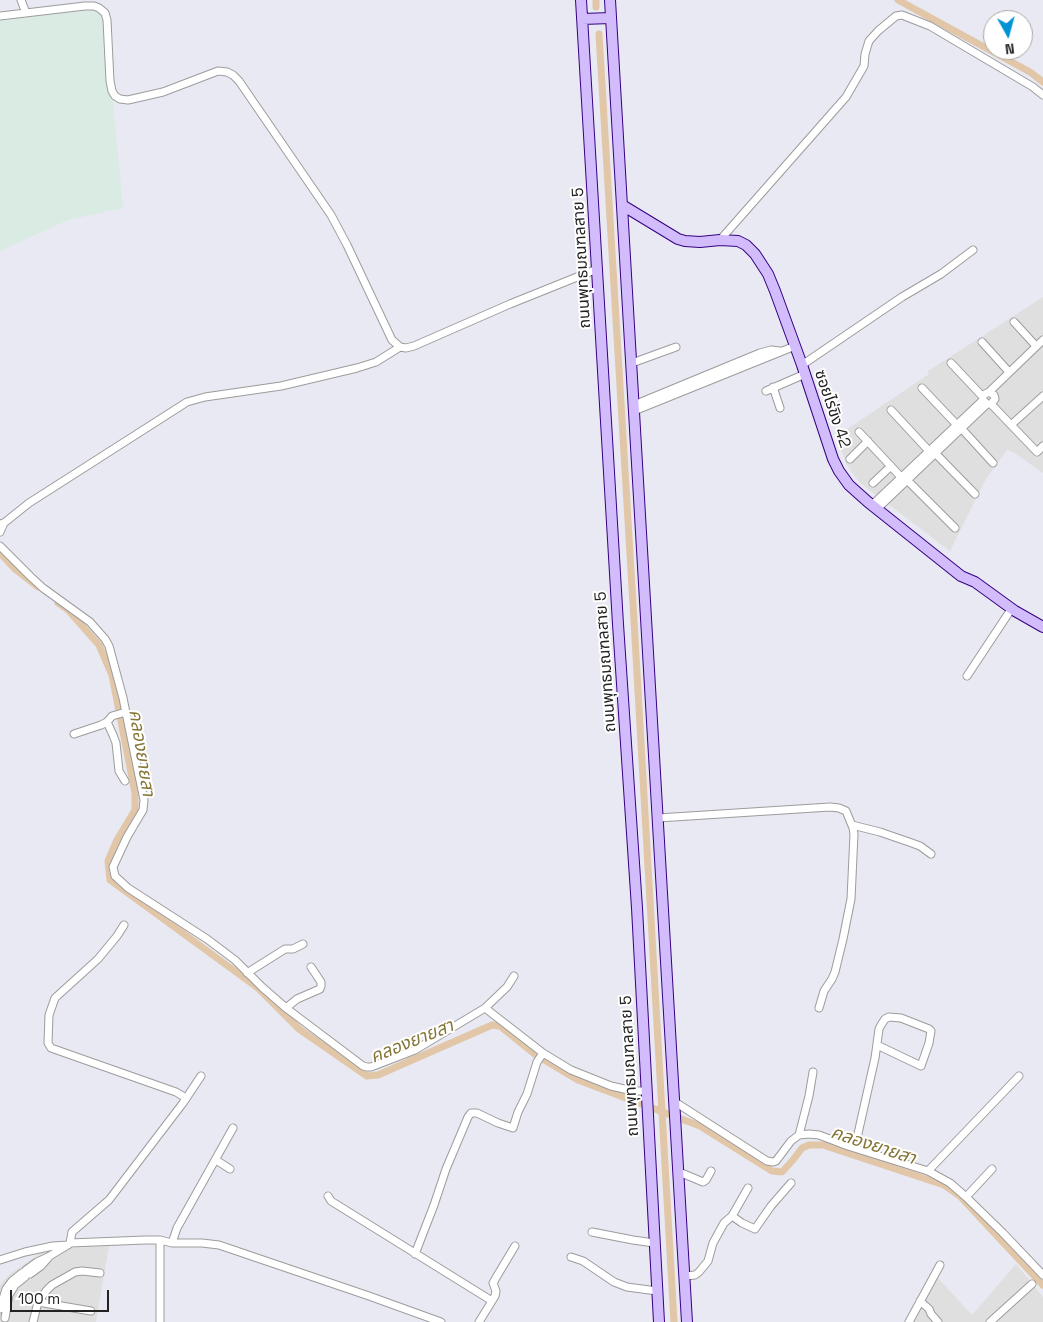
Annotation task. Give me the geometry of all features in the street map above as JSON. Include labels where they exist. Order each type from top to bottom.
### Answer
[{"type":"main road","name":"ถนนพุทธมณฑลสาย 5","points":[[581,0],[637,918],[659,1322]]},
{"type":"main road","points":[[610,0],[688,1322]]},
{"type":"main road","points":[[582,19],[611,18]]},
{"type":"main road","name":"ซอยไร่ขิง 42","points":[[622,205],[685,242],[738,241],[755,254],[761,262],[775,292],[833,459],[849,485],[962,576],[975,582],[1043,627]]},
{"type":"street","points":[[21,0],[26,13]]},
{"type":"street","points":[[0,16],[85,6],[100,8],[105,13],[107,20],[110,81],[115,96],[120,99],[128,100],[163,92],[218,71],[233,75],[331,215],[392,340],[400,347],[414,346],[597,269]]},
{"type":"street","points":[[720,240],[846,97],[864,66],[869,41],[878,31],[899,15],[930,26],[1033,87],[1043,95]]},
{"type":"street","points":[[780,408],[770,389],[803,370],[902,297],[941,274],[973,250]]},
{"type":"street","points":[[1014,322],[1036,346]]},
{"type":"street","points":[[874,507],[959,427],[1009,372],[1043,340]]},
{"type":"street","points":[[982,342],[1009,372]]},
{"type":"street","points":[[634,408],[760,353],[771,350],[781,352],[795,346]]},
{"type":"street","points":[[0,532],[2,523],[28,503],[187,402],[205,397],[281,386],[356,368],[376,362],[400,347]]},
{"type":"street","points":[[632,363],[676,347]]},
{"type":"street","points":[[951,363],[1037,452],[1043,446]]},
{"type":"street","points":[[922,388],[993,462]]},
{"type":"street","points":[[1012,425],[1043,396]]},
{"type":"street","points":[[891,410],[975,494]]},
{"type":"street","points":[[859,432],[955,528]]},
{"type":"street","points":[[850,459],[868,441]]},
{"type":"street","points":[[873,483],[891,466]]},
{"type":"street","points":[[0,546],[31,577],[90,622],[109,646],[144,800],[144,806],[140,815],[127,836],[113,867],[115,876],[128,888],[207,939],[234,960],[286,1008],[364,1066],[368,1067],[415,1050],[485,1008],[507,986],[514,976]]},
{"type":"street","points":[[967,676],[1012,608]]},
{"type":"street","points":[[74,734],[101,726],[109,719],[124,713]]},
{"type":"street","points":[[109,719],[116,743],[119,771],[125,781]]},
{"type":"street","points":[[658,818],[830,807],[846,811],[854,834],[851,899],[835,972],[824,991],[818,1008]]},
{"type":"street","points":[[852,825],[909,842],[920,846],[932,854]]},
{"type":"street","points":[[124,925],[98,959],[55,998],[49,1015],[48,1043],[51,1048],[176,1092],[186,1098]]},
{"type":"street","points":[[247,972],[284,949],[293,949],[304,944]]},
{"type":"street","points":[[286,1008],[297,999],[320,989],[321,982],[311,967]]},
{"type":"street","points":[[485,1008],[542,1054],[571,1070],[622,1088],[646,1092]]},
{"type":"street","points":[[855,1147],[880,1025],[885,1019],[890,1017],[901,1018],[931,1031],[929,1043],[920,1066],[877,1045]]},
{"type":"street","points":[[415,1254],[446,1169],[468,1117],[471,1114],[477,1113],[514,1128],[518,1112],[542,1054]]},
{"type":"street","points":[[675,1104],[736,1140],[767,1161],[773,1162],[776,1161],[798,1135],[813,1072]]},
{"type":"street","points":[[0,1309],[7,1294],[25,1273],[37,1262],[69,1244],[72,1232],[109,1200],[183,1103],[201,1076]]},
{"type":"street","points":[[928,1171],[1019,1076]]},
{"type":"street","points":[[172,1243],[177,1228],[233,1128]]},
{"type":"street","points":[[798,1135],[819,1135],[928,1171],[950,1182],[1043,1275]]},
{"type":"street","points":[[216,1160],[230,1169]]},
{"type":"street","points":[[966,1197],[992,1168]]},
{"type":"street","points":[[679,1172],[703,1182],[711,1171]]},
{"type":"street","points":[[732,1216],[755,1229],[771,1206],[791,1183]]},
{"type":"street","points":[[685,1276],[695,1275],[700,1272],[708,1261],[713,1243],[724,1223],[732,1216],[748,1188]]},
{"type":"street","points":[[328,1196],[331,1202],[492,1301]]},
{"type":"street","points":[[592,1232],[654,1243]]},
{"type":"street","points":[[160,1240],[160,1322]]},
{"type":"street","points":[[0,1260],[53,1246],[111,1241],[160,1240],[172,1243],[219,1245],[441,1322]]},
{"type":"street","points":[[479,1322],[495,1296],[494,1283],[496,1276],[515,1246]]},
{"type":"street","points":[[571,1257],[583,1261],[614,1282],[627,1287],[657,1291]]},
{"type":"street","points":[[909,1322],[940,1265]]},
{"type":"street","points":[[33,1322],[38,1302],[46,1291],[75,1272],[100,1273]]},
{"type":"street","points":[[990,1322],[1032,1284]]},
{"type":"street","points":[[5,1318],[7,1294]]},
{"type":"street","points":[[920,1301],[929,1309],[938,1322]]},
{"type":"street","points":[[38,1302],[90,1310]]},
{"type":"street","points":[[916,1310],[931,1314]]},
{"type":"shaded area","points":[[95,10],[105,18],[123,208],[68,220],[0,251],[0,20]]},
{"type":"shaded area","points":[[1043,297],[1043,473],[1013,452],[1007,450],[986,479],[950,551],[859,482],[846,464],[837,436],[929,374],[928,371]]},
{"type":"shaded area","points":[[109,1246],[96,1322],[0,1322],[0,1285],[11,1273],[41,1253],[70,1248]]},
{"type":"shaded area","points":[[1016,1264],[1043,1297],[1043,1322],[914,1322],[937,1277],[972,1315]]},
{"type":"waterway","points":[[596,0],[596,7]]},
{"type":"waterway","points":[[898,0],[1030,72],[1043,82]]},
{"type":"waterway","points":[[599,34],[674,1322]]},
{"type":"waterway","name":"คลองยายสา","points":[[0,553],[15,569],[38,587]]},
{"type":"waterway","name":"คลองยายสา","points":[[58,603],[68,610],[99,645],[112,675],[135,793],[135,810],[117,840],[108,861],[110,880],[258,988],[299,1029],[367,1076],[378,1075],[492,1025],[500,1026],[536,1055],[578,1080],[700,1126],[772,1171],[782,1172],[802,1148],[809,1145],[823,1145],[944,1185],[960,1196],[1043,1285]]}]
